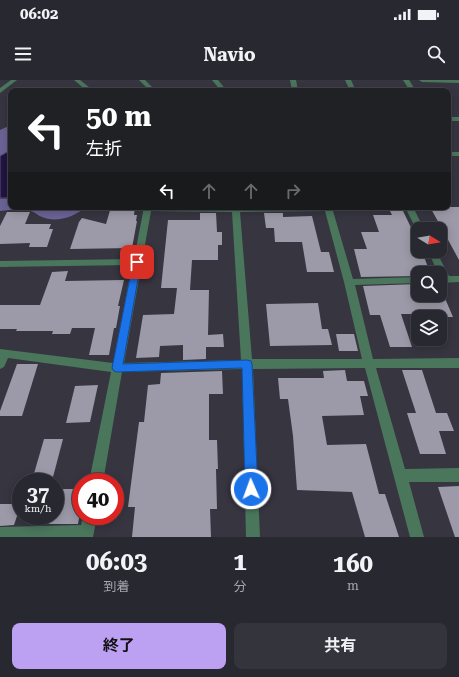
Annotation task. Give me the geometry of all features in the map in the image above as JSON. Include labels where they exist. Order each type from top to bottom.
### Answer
[{"type":"street","points":[[0,80],[14,81]]},
{"type":"street","points":[[77,80],[87,88]]},
{"type":"street","points":[[142,80],[150,88]]},
{"type":"street","points":[[215,80],[221,88]]},
{"type":"street","points":[[422,80],[459,81]]},
{"type":"street","points":[[0,91],[14,81]]},
{"type":"street","points":[[223,88],[227,81]]},
{"type":"street","points":[[98,473],[148,210]]},
{"type":"street","points":[[236,210],[247,364],[253,537]]},
{"type":"street","points":[[329,210],[349,282],[369,364],[417,537]]},
{"type":"street","points":[[410,210],[416,222]]},
{"type":"street","points":[[0,264],[137,262]]},
{"type":"street","points":[[447,279],[459,279]]},
{"type":"street","points":[[349,282],[411,280]]},
{"type":"street","points":[[1,357],[117,368],[247,364],[459,363]]},
{"type":"street","points":[[401,476],[459,475]]},
{"type":"street","points":[[0,534],[86,534]]},
{"type":"shaded area","points":[[8,126],[8,151],[0,156],[0,130]]},
{"type":"shaded area","points":[[8,152],[8,198],[0,198],[0,156]]},
{"type":"shaded area","points":[[0,199],[8,199],[8,210],[16,210],[0,211]]},
{"type":"shaded area","points":[[27,210],[82,210],[71,216],[59,219],[47,219]]},
{"type":"building","points":[[451,207],[459,207],[459,260],[447,238],[447,222],[438,222],[432,210],[451,210]]},
{"type":"building","points":[[110,210],[135,210],[134,215],[137,215],[137,221],[132,248],[70,249],[79,222],[82,218],[106,224]]},
{"type":"building","points":[[390,211],[403,211],[411,228],[411,258],[425,258],[427,266],[411,266],[411,276],[361,277],[354,249],[367,249],[361,232],[379,232],[373,215],[392,215]]},
{"type":"building","points":[[7,212],[30,212],[25,224],[51,224],[49,229],[53,229],[47,247],[29,247],[30,243],[0,244],[0,226]]},
{"type":"building","points":[[200,213],[216,213],[217,232],[222,232],[222,245],[218,245],[218,260],[192,260],[190,290],[209,290],[208,335],[223,334],[224,347],[206,347],[206,359],[183,360],[183,345],[160,346],[159,357],[136,358],[143,315],[174,314],[177,288],[161,288],[168,220],[200,220]]},
{"type":"building","points":[[264,213],[283,213],[283,217],[312,216],[321,252],[329,252],[334,272],[307,272],[302,242],[275,242],[274,228],[266,228]]},
{"type":"building","points":[[68,271],[65,281],[124,280],[118,306],[120,306],[116,328],[114,328],[109,355],[89,355],[95,328],[72,328],[70,334],[52,334],[53,331],[16,331],[17,329],[0,329],[0,305],[40,305],[52,272]]},
{"type":"building","points":[[411,284],[411,302],[447,302],[453,317],[447,317],[447,310],[411,310],[411,314],[401,314],[412,347],[390,347],[380,315],[370,315],[363,286]]},
{"type":"building","points":[[318,303],[322,329],[328,329],[332,345],[270,346],[266,304]]},
{"type":"building","points":[[336,334],[354,334],[358,351],[339,351]]},
{"type":"building","points":[[17,364],[38,364],[22,416],[0,416],[0,411]]},
{"type":"building","points":[[345,370],[347,381],[364,381],[368,396],[360,396],[364,415],[322,416],[327,445],[366,444],[379,494],[385,494],[399,537],[365,537],[352,492],[297,490],[293,436],[288,399],[280,399],[278,378],[324,378],[323,371]]},
{"type":"building","points":[[402,370],[422,370],[436,413],[447,413],[454,431],[439,431],[446,454],[420,454],[407,413],[416,413]]},
{"type":"building","points":[[222,371],[223,394],[209,394],[209,440],[217,440],[218,469],[216,469],[217,509],[210,509],[211,537],[132,537],[135,507],[128,507],[139,422],[144,422],[148,385],[160,384],[161,373]]},
{"type":"building","points":[[98,385],[90,422],[66,423],[75,386]]},
{"type":"building","points":[[44,439],[63,439],[54,473],[34,473]]},
{"type":"building","points":[[459,486],[459,537],[455,537],[438,487]]},
{"type":"building","points":[[64,489],[72,489],[72,524],[64,524]]},
{"type":"building","points":[[0,504],[12,504],[12,525],[14,525],[0,526]]},
{"type":"route","points":[[137,262],[117,368],[247,364],[251,489]]}]
